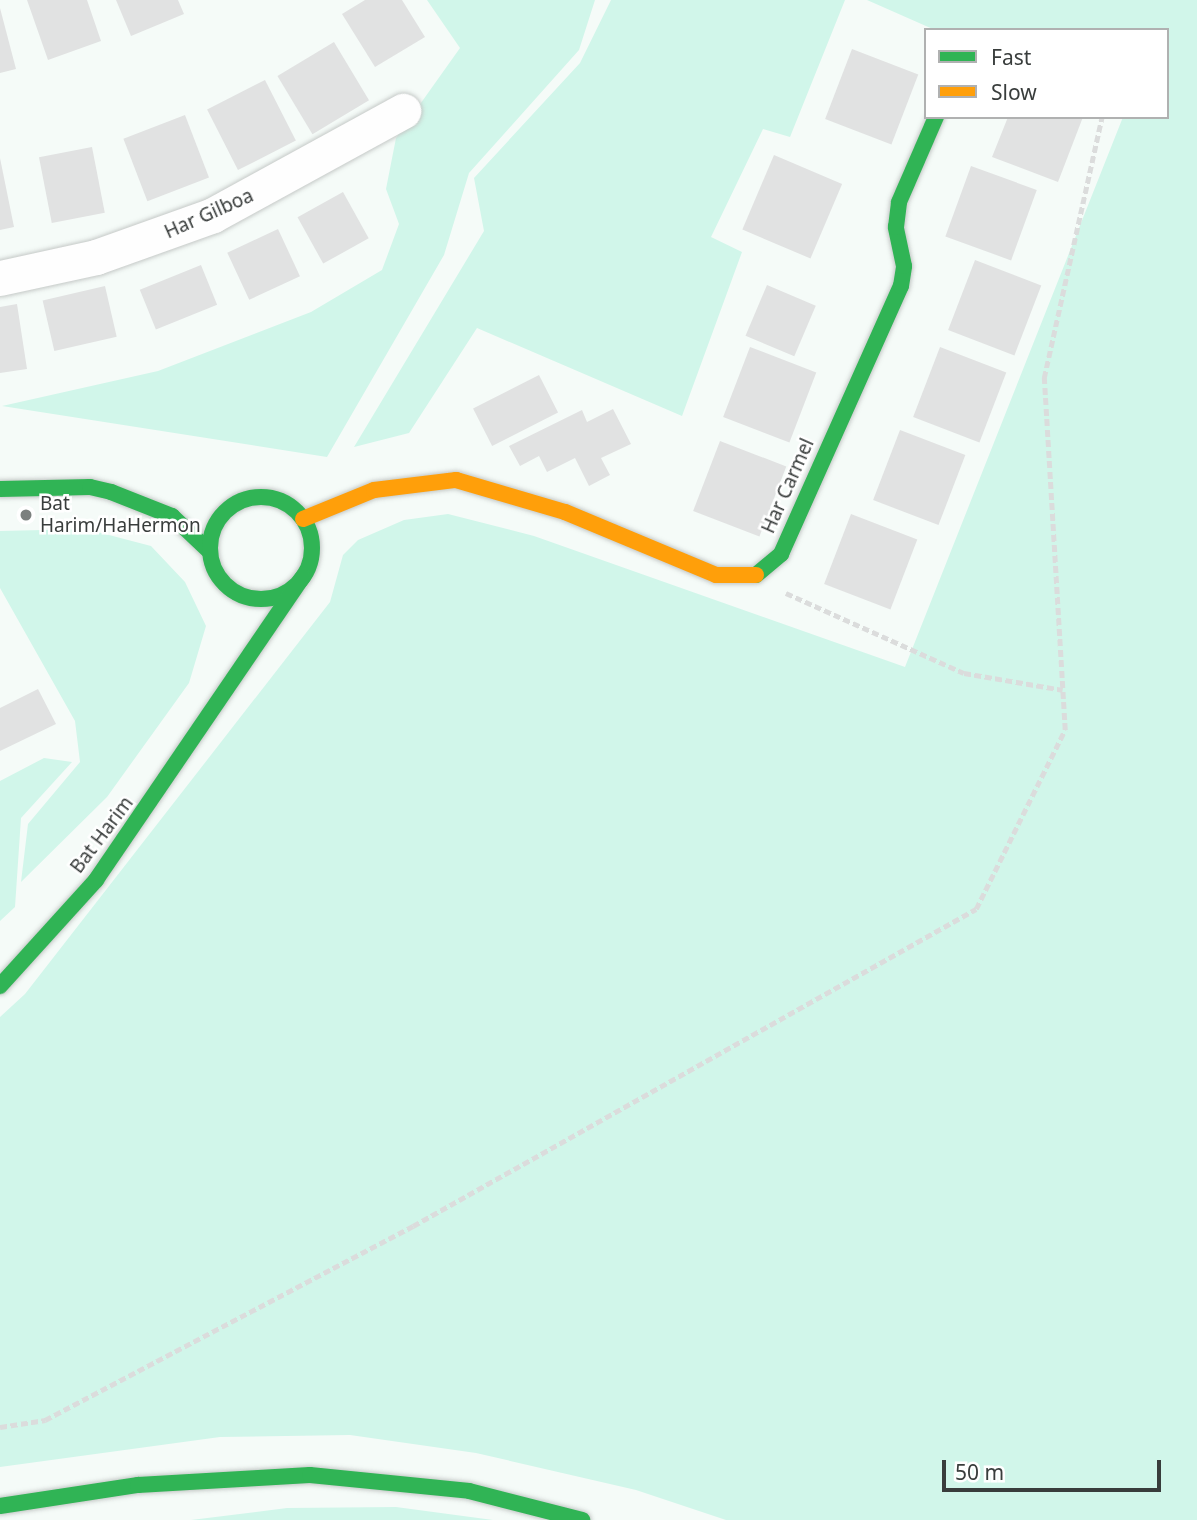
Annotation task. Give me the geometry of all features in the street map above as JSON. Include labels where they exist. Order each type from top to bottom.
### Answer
[{"type":"street","name":"Har Gilboa","points":[[0,278],[96,257],[213,215],[403,111]]},
{"type":"street","name":"Har Carmel","points":[[754,577],[781,554],[901,286],[904,266],[895,227],[899,202],[935,119]]},
{"type":"street","points":[[303,519],[373,490],[456,480],[565,512],[716,575],[754,577]]},
{"type":"street","points":[[0,489],[90,487],[111,492],[172,516],[209,551],[237,617]]},
{"type":"street","points":[[111,492],[163,495]]},
{"type":"street","points":[[214,498],[240,500],[272,497],[287,503],[303,519],[313,543],[303,577],[279,596],[263,599],[232,591],[221,580]]},
{"type":"street","points":[[209,551],[216,521],[240,500]]},
{"type":"street","name":"Bat Harim","points":[[0,986],[96,880],[303,577]]},
{"type":"street","name":"Bat Harim","points":[[223,697],[239,639]]},
{"type":"street","points":[[0,1506],[138,1485],[248,1476],[310,1475],[469,1491],[582,1520]]},
{"type":"street","points":[[173,1501],[253,1488],[424,1486]]},
{"type":"path","points":[[0,1427],[45,1420],[413,1226],[976,909],[1065,730],[1044,378],[1102,119]]},
{"type":"path","points":[[754,577],[964,673],[1063,690]]},
{"type":"green space","points":[[427,0],[595,0],[579,50],[469,173],[444,255],[327,457],[2,406],[158,371],[311,312],[382,270],[399,224],[386,189],[396,138],[460,48]]},
{"type":"green space","points":[[611,0],[845,0],[790,137],[763,129],[711,237],[742,252],[682,416],[477,328],[409,433],[354,447],[484,231],[474,178],[580,63]]},
{"type":"green space","points":[[867,0],[1197,0],[1197,1520],[726,1520],[636,1490],[476,1453],[350,1435],[220,1437],[0,1467],[0,1017],[25,994],[330,602],[343,555],[358,540],[404,520],[448,514],[534,536],[905,667],[1122,119],[1169,119],[1169,28],[930,28]]},
{"type":"green space","points":[[86,529],[151,546],[185,582],[206,626],[189,683],[107,797],[21,882],[28,824],[80,762],[75,721],[0,588],[0,531]]},
{"type":"green space","points":[[44,758],[72,762],[21,818],[15,907],[0,921],[0,781]]},
{"type":"green space","points":[[396,1507],[493,1520],[191,1520],[287,1508]]},
{"type":"building","points":[[27,0],[87,0],[101,41],[48,60]]},
{"type":"building","points":[[116,0],[178,0],[184,14],[131,36]]},
{"type":"building","points":[[365,0],[402,0],[425,37],[375,67],[342,14]]},
{"type":"building","points":[[0,8],[16,69],[0,73]]},
{"type":"building","points":[[334,42],[369,100],[312,134],[277,76]]},
{"type":"building","points":[[852,49],[918,74],[891,144],[825,119]]},
{"type":"building","points":[[265,80],[296,141],[238,170],[207,110]]},
{"type":"building","points":[[185,115],[209,178],[147,201],[123,139]]},
{"type":"building","points":[[1007,119],[1082,119],[1058,182],[992,157]]},
{"type":"building","points":[[92,147],[105,213],[52,223],[39,157]]},
{"type":"building","points":[[774,155],[842,184],[810,258],[742,230]]},
{"type":"building","points":[[0,158],[14,227],[0,230]]},
{"type":"building","points":[[971,166],[1037,190],[1011,260],[945,236]]},
{"type":"building","points":[[343,192],[369,238],[323,264],[298,217]]},
{"type":"building","points":[[278,229],[300,276],[249,300],[227,253]]},
{"type":"building","points":[[975,260],[1041,285],[1014,355],[948,330]]},
{"type":"building","points":[[201,265],[217,305],[156,330],[140,290]]},
{"type":"building","points":[[767,285],[816,306],[794,356],[746,336]]},
{"type":"building","points":[[105,286],[117,337],[54,351],[43,300]]},
{"type":"building","points":[[17,304],[27,369],[0,373],[0,307]]},
{"type":"building","points":[[750,347],[816,372],[789,442],[723,417]]},
{"type":"building","points":[[940,347],[1006,372],[979,442],[913,417]]},
{"type":"building","points":[[539,375],[558,412],[492,446],[473,409]]},
{"type":"building","points":[[613,409],[631,444],[601,458],[610,475],[589,486],[575,458],[547,472],[539,456],[520,466],[509,446],[582,410],[587,422]]},
{"type":"building","points":[[900,430],[965,455],[938,525],[873,500]]},
{"type":"building","points":[[720,441],[786,466],[759,536],[693,511]]},
{"type":"building","points":[[851,514],[917,539],[890,609],[824,584]]},
{"type":"building","points":[[38,689],[56,724],[0,751],[0,708]]},
{"type":"traffic: fast","points":[[756,575],[781,554],[901,286],[904,266],[896,227],[899,202],[935,119]]},
{"type":"traffic: fast","points":[[0,489],[90,487],[111,492],[172,516],[209,551]]},
{"type":"traffic: fast","points":[[261,497],[281,500],[304,519],[309,528],[312,548],[309,568],[290,591],[281,596],[261,599],[241,596],[218,577],[213,568],[210,548],[213,528],[232,505],[241,500],[261,497]]},
{"type":"traffic: fast","points":[[0,986],[96,880],[303,577]]},
{"type":"traffic: fast","points":[[0,1506],[138,1485],[310,1475],[469,1491],[582,1520]]},
{"type":"traffic: slow","points":[[303,519],[374,490],[456,480],[565,512],[716,575],[756,575]]},
{"type":"place","name":"Bat Harim/HaHermon","points":[[26,515]]}]
